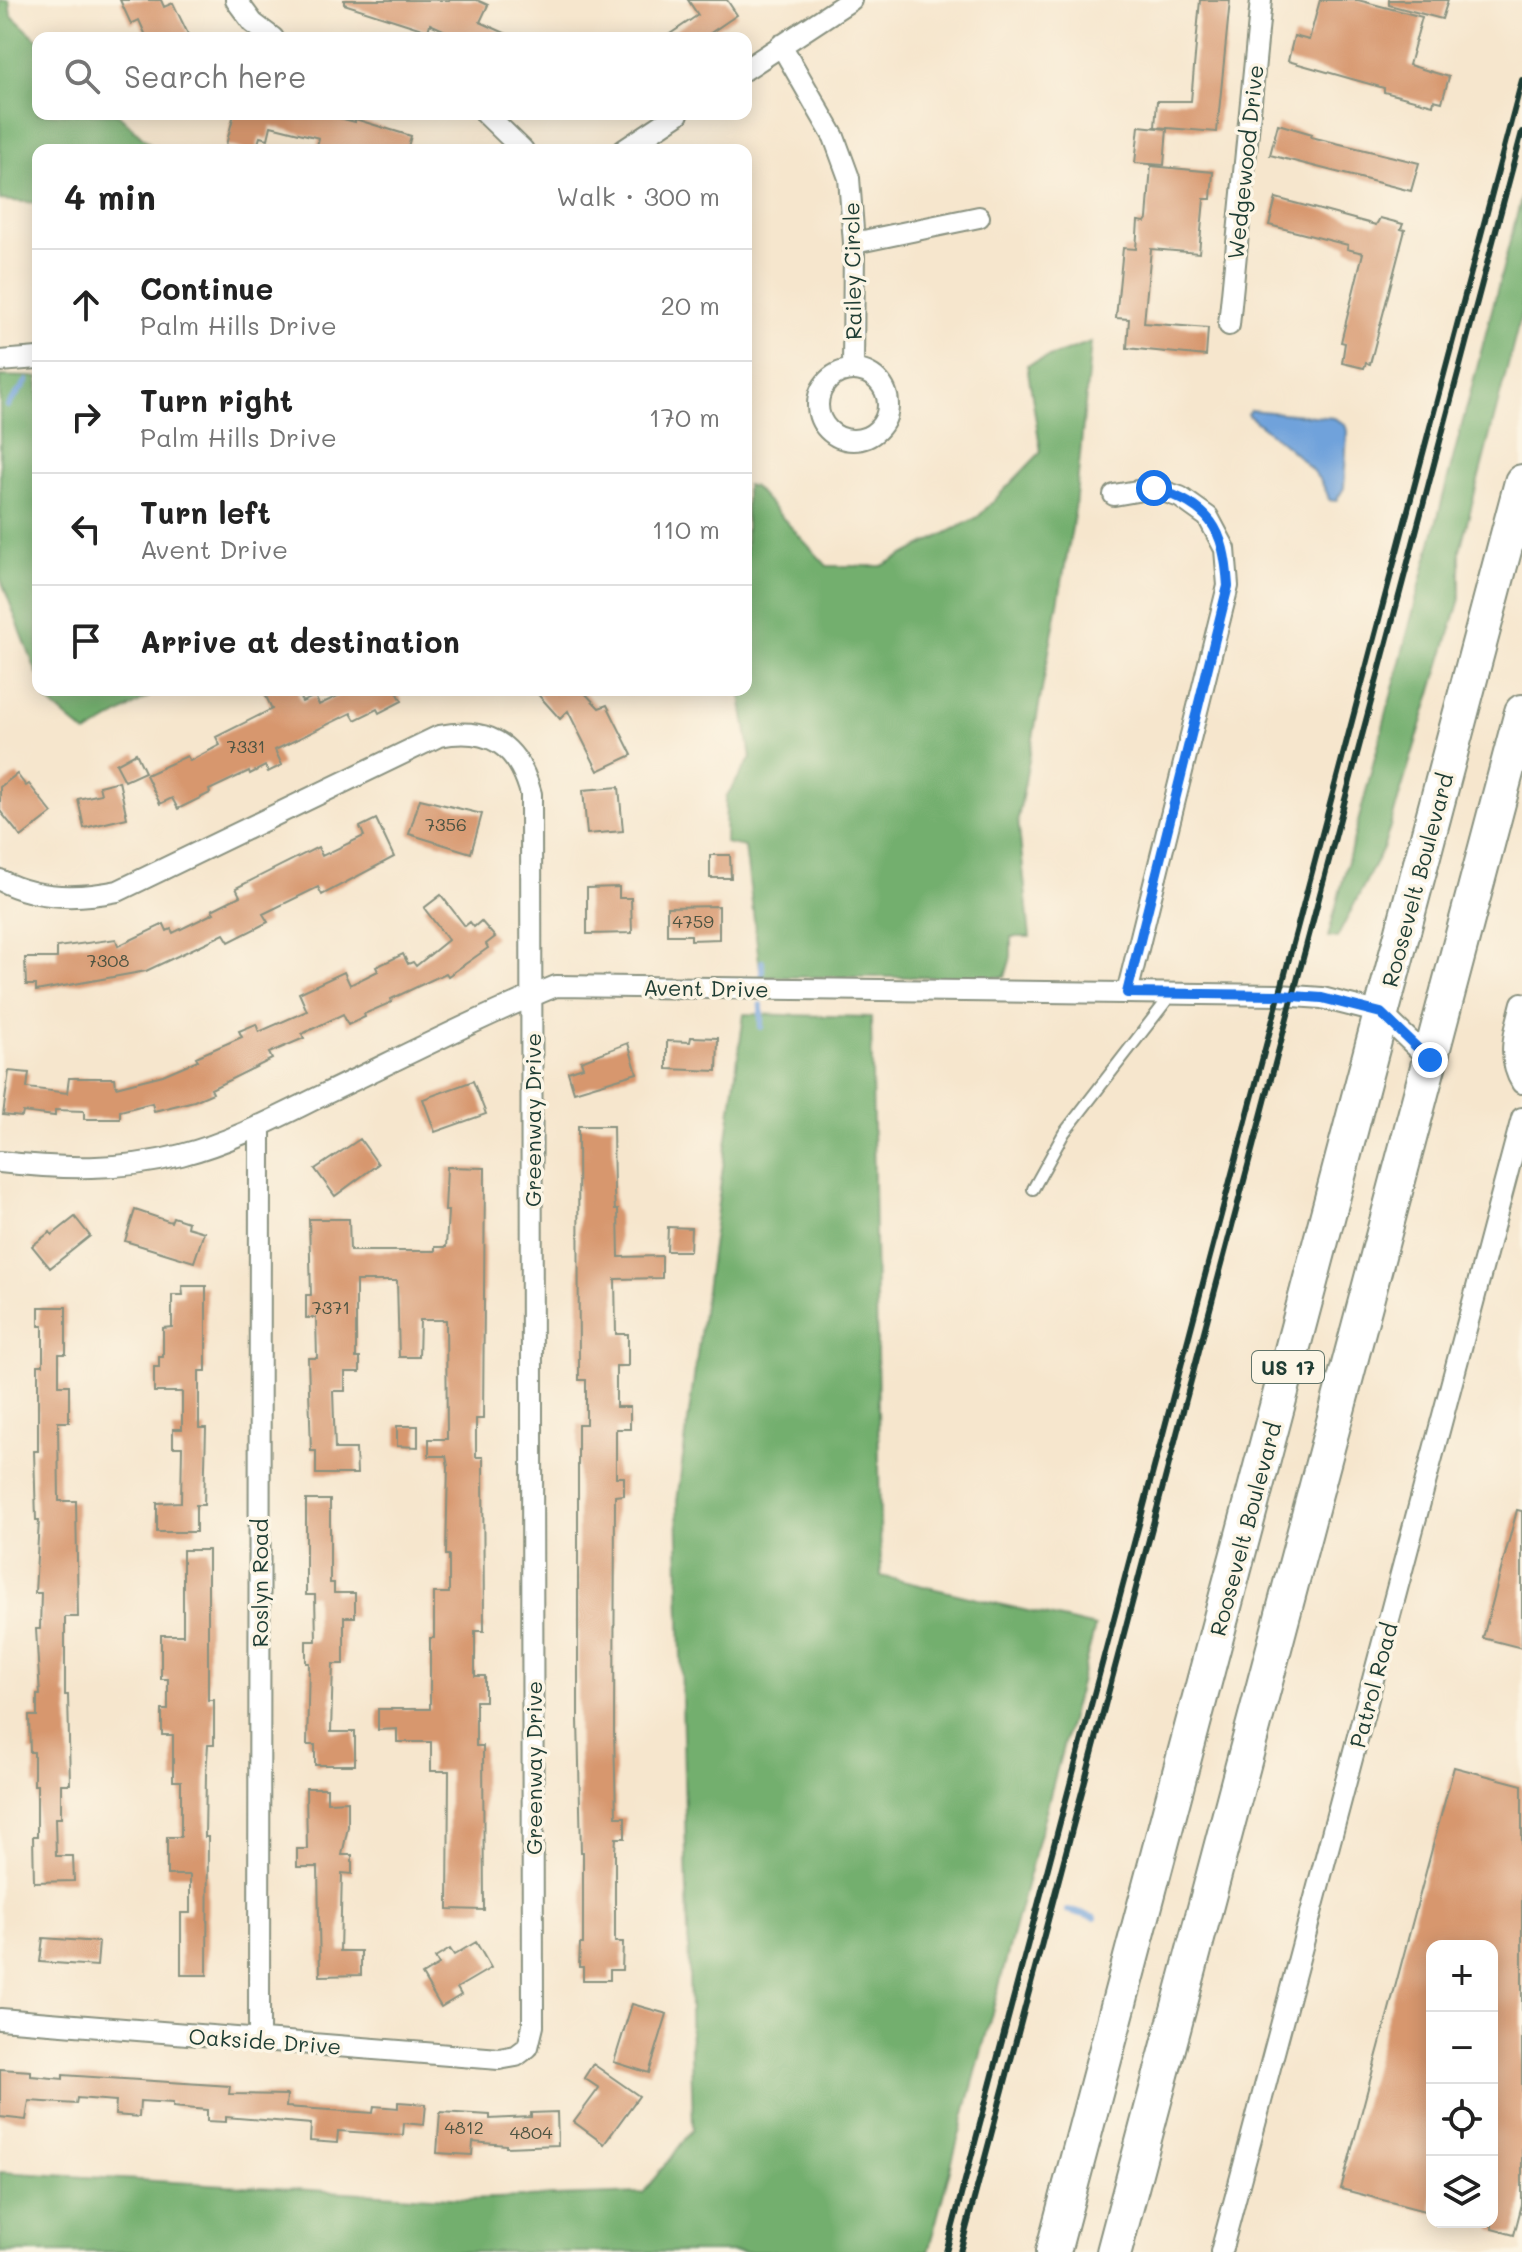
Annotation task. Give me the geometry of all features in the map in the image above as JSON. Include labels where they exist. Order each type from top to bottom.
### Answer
[{"type":"highway","name":"Roosevelt Boulevard","points":[[1053,2252],[1522,482]]},
{"type":"highway","name":"US 17","points":[[1114,2252],[1522,712]]},
{"type":"street","points":[[236,0],[253,23],[265,32]]},
{"type":"street","points":[[752,65],[851,0]]},
{"type":"street","name":"Wedgewood Drive","points":[[1229,325],[1261,0]]},
{"type":"street","name":"Railey Circle","points":[[781,45],[834,137],[849,178],[854,243],[853,370]]},
{"type":"street","points":[[492,120],[517,144]]},
{"type":"street","points":[[633,144],[669,120]]},
{"type":"street","points":[[854,243],[979,217]]},
{"type":"street","points":[[0,361],[32,358]]},
{"type":"street","points":[[1114,495],[1154,488],[1180,497],[1208,517],[1225,549],[1228,586],[1127,993]]},
{"type":"street","name":"Greenway Drive","points":[[0,880],[13,887],[48,896],[84,898],[118,891],[439,736],[458,732],[479,734],[499,742],[525,772],[531,794],[532,996],[533,2026],[528,2047]]},
{"type":"street","name":"Avent Drive","points":[[0,1162],[51,1168],[140,1163],[218,1144],[556,986],[1322,998],[1381,1013],[1430,1060]]},
{"type":"street","points":[[1522,1003],[1512,1039],[1515,1072],[1522,1083]]},
{"type":"street","name":"Patrol Road","points":[[1221,2252],[1522,1118]]},
{"type":"street","name":"Roslyn Road","points":[[259,2041],[260,1125]]},
{"type":"street","name":"Oakside Drive","points":[[0,2019],[499,2059],[516,2056],[528,2047]]},
{"type":"lane","points":[[1033,1189],[1064,1133],[1173,994]]},
{"type":"green space","points":[[0,0],[9,0],[11,15],[32,34],[32,120],[124,120],[150,144],[32,144],[32,203],[0,200]]},
{"type":"green space","points":[[1522,195],[1522,311],[1460,550],[1460,599],[1384,846],[1337,938],[1328,937]]},
{"type":"green space","points":[[1091,342],[1074,517],[1018,819],[1030,937],[1011,937],[1011,957],[1005,977],[761,977],[745,847],[725,843],[726,797],[751,758],[741,696],[752,696],[752,486],[827,566],[882,566],[978,517],[1041,452],[1027,365]]},
{"type":"green space","points":[[0,376],[32,377],[32,660],[0,577]]},
{"type":"green space","points":[[45,696],[150,696],[86,734],[47,701]]},
{"type":"green space","points":[[744,1014],[871,1017],[881,1576],[1095,1627],[928,2252],[0,2252],[0,2172],[467,2199],[643,2193],[693,2129],[677,1501]]},
{"type":"water","points":[[1250,410],[1334,418],[1345,424],[1344,488],[1336,501],[1329,500],[1325,488],[1307,465],[1247,414]]},
{"type":"building","points":[[120,0],[161,0],[164,7],[173,3],[187,32],[144,32],[139,20],[131,24]]},
{"type":"building","points":[[344,0],[477,0],[488,5],[480,22],[502,32],[448,32],[430,24],[428,31],[344,4]]},
{"type":"building","points":[[688,0],[727,0],[737,15],[712,32],[673,32],[698,15]]},
{"type":"building","points":[[1200,0],[1230,0],[1217,132],[1155,127],[1157,101],[1191,101]]},
{"type":"building","points":[[1320,0],[1358,0],[1422,17],[1409,65],[1449,77],[1442,102],[1434,100],[1433,105],[1384,92],[1384,88],[1288,61],[1294,36],[1309,40]]},
{"type":"building","points":[[1389,0],[1448,0],[1442,19],[1389,5]]},
{"type":"building","points":[[232,120],[358,120],[411,136],[409,144],[318,144],[319,138],[271,126],[268,139],[260,137],[258,144],[226,144]]},
{"type":"building","points":[[1278,124],[1312,134],[1311,137],[1419,163],[1411,191],[1270,155]]},
{"type":"building","points":[[1139,126],[1167,129],[1164,165],[1135,163]]},
{"type":"building","points":[[1151,166],[1213,172],[1211,199],[1204,199],[1199,253],[1151,249],[1144,323],[1208,328],[1206,356],[1127,348],[1129,319],[1116,318],[1123,248],[1136,249],[1138,221],[1145,222],[1147,219]]},
{"type":"building","points":[[1276,198],[1376,225],[1380,218],[1403,224],[1401,229],[1405,230],[1370,364],[1366,363],[1364,368],[1342,363],[1345,343],[1341,342],[1363,253],[1347,249],[1348,245],[1269,225]]},
{"type":"building","points":[[266,696],[299,696],[302,702],[315,696],[319,705],[338,696],[399,696],[402,701],[379,713],[377,709],[355,720],[351,713],[275,750],[282,765],[268,772],[265,766],[250,774],[249,771],[178,809],[172,798],[160,804],[146,775],[187,756],[190,761],[220,745],[216,737],[272,709]]},
{"type":"building","points":[[539,696],[588,696],[599,708],[607,705],[632,755],[598,771],[568,711],[560,719]]},
{"type":"building","points":[[136,753],[145,772],[125,781],[116,764]]},
{"type":"building","points":[[17,774],[52,813],[21,837],[0,811],[0,787]]},
{"type":"building","points":[[119,781],[127,818],[84,828],[78,799],[101,794],[99,786]]},
{"type":"building","points":[[619,787],[623,831],[587,834],[583,790]]},
{"type":"building","points":[[420,799],[482,814],[471,853],[409,834]]},
{"type":"building","points":[[376,819],[394,857],[322,895],[318,887],[263,914],[268,922],[229,942],[224,934],[146,971],[36,991],[36,985],[26,985],[25,958],[57,958],[57,947],[116,939],[118,946],[164,924],[167,931],[171,929],[173,933],[240,896],[236,888],[318,847],[322,856],[364,836],[360,827]]},
{"type":"building","points":[[710,855],[730,855],[731,878],[710,878]]},
{"type":"building","points":[[619,887],[619,898],[631,898],[632,933],[587,934],[587,888]]},
{"type":"building","points":[[441,895],[465,926],[470,922],[474,927],[481,921],[495,937],[486,944],[488,948],[448,976],[446,973],[391,999],[392,1002],[348,1025],[343,1014],[302,1034],[304,1038],[269,1053],[272,1059],[211,1089],[213,1093],[194,1101],[154,1111],[152,1103],[120,1111],[120,1119],[84,1119],[84,1111],[55,1110],[55,1116],[23,1112],[22,1117],[3,1115],[9,1071],[29,1073],[27,1088],[67,1093],[69,1078],[115,1078],[116,1087],[163,1075],[242,1037],[239,1031],[256,1024],[259,1032],[307,1011],[299,993],[344,972],[350,985],[378,971],[376,967],[403,954],[408,964],[413,962],[416,966],[448,940],[424,908]]},
{"type":"building","points":[[719,906],[719,939],[691,940],[691,935],[667,935],[667,907]]},
{"type":"building","points":[[691,1037],[718,1038],[717,1071],[667,1069],[667,1041],[690,1042]]},
{"type":"building","points":[[628,1043],[637,1073],[574,1092],[568,1072],[583,1067],[581,1061]]},
{"type":"building","points":[[473,1081],[486,1114],[435,1132],[423,1099]]},
{"type":"building","points":[[578,1126],[613,1126],[619,1257],[662,1256],[662,1278],[615,1279],[616,1334],[628,1334],[628,1366],[616,1366],[616,1407],[630,1407],[630,1429],[616,1429],[616,1477],[624,1477],[624,1495],[615,1496],[614,1731],[616,1817],[625,1817],[625,1838],[616,1838],[615,1851],[615,1942],[623,1942],[622,1970],[610,1970],[610,1980],[583,1980],[583,1967],[579,1967],[580,1944],[583,1944],[583,1852],[578,1719],[578,1424],[586,1424],[586,1380],[579,1380]]},
{"type":"building","points":[[360,1139],[378,1164],[335,1196],[315,1169]]},
{"type":"building","points":[[447,1167],[485,1168],[483,1419],[476,1419],[476,1457],[483,1457],[484,1631],[475,1631],[475,1676],[485,1676],[485,1701],[476,1701],[476,1746],[483,1746],[484,1910],[448,1909],[449,1771],[431,1771],[431,1742],[397,1742],[397,1729],[378,1730],[378,1709],[430,1709],[430,1638],[434,1638],[434,1593],[449,1593],[449,1555],[446,1555],[448,1466],[446,1456],[429,1456],[429,1439],[447,1439],[446,1320],[420,1320],[419,1357],[399,1357],[397,1281],[356,1281],[356,1358],[360,1358],[360,1372],[345,1372],[345,1391],[333,1391],[335,1449],[356,1449],[357,1474],[316,1474],[316,1451],[311,1451],[308,1358],[317,1358],[316,1318],[306,1318],[306,1295],[311,1295],[309,1219],[349,1219],[350,1251],[435,1251],[435,1247],[446,1247]]},
{"type":"building","points":[[135,1210],[171,1222],[173,1217],[188,1222],[187,1227],[204,1232],[194,1262],[125,1241]]},
{"type":"building","points":[[75,1217],[90,1236],[50,1268],[32,1246]]},
{"type":"building","points":[[668,1227],[691,1228],[690,1251],[667,1251]]},
{"type":"building","points":[[182,1286],[206,1286],[206,1371],[199,1371],[199,1428],[206,1428],[204,1505],[196,1505],[196,1532],[157,1532],[157,1503],[181,1502],[182,1447],[173,1447],[173,1429],[182,1429],[182,1392],[154,1392],[154,1367],[159,1367],[159,1357],[163,1357],[163,1328],[172,1327],[172,1295],[183,1295]]},
{"type":"building","points":[[39,1307],[66,1307],[66,1354],[59,1354],[59,1385],[69,1385],[69,1422],[58,1422],[59,1501],[76,1501],[78,1617],[65,1617],[70,1784],[61,1784],[61,1818],[55,1818],[56,1856],[73,1856],[74,1881],[34,1882],[33,1836],[37,1836],[37,1785],[34,1785],[34,1752],[30,1752],[29,1716],[37,1716],[37,1695],[40,1695],[36,1629],[40,1629],[41,1593],[35,1593],[39,1520],[36,1520],[34,1451],[38,1451],[38,1365],[43,1365],[43,1326],[39,1326]]},
{"type":"building","points":[[397,1426],[418,1426],[418,1447],[397,1446]]},
{"type":"building","points":[[306,1500],[330,1500],[330,1583],[334,1583],[334,1593],[355,1593],[355,1617],[344,1617],[344,1664],[333,1664],[331,1732],[355,1732],[355,1765],[315,1765],[315,1745],[307,1745],[309,1663],[306,1663],[306,1641],[316,1641],[315,1595],[306,1595]]},
{"type":"building","points":[[1517,1510],[1522,1511],[1522,1648],[1483,1638]]},
{"type":"building","points":[[183,1550],[208,1550],[208,1700],[214,1700],[214,1745],[208,1745],[206,1774],[207,1975],[181,1975],[181,1913],[190,1913],[190,1875],[167,1875],[167,1837],[181,1837],[181,1781],[173,1781],[173,1735],[162,1735],[162,1710],[168,1710],[168,1679],[161,1679],[161,1635],[183,1635]]},
{"type":"building","points":[[1454,1767],[1522,1785],[1522,2204],[1514,2235],[1492,2229],[1498,2228],[1498,1940],[1426,1940],[1426,2211],[1341,2189]]},
{"type":"building","points":[[306,1788],[327,1788],[327,1802],[348,1801],[348,1827],[342,1855],[352,1855],[352,1874],[342,1873],[340,1951],[361,1951],[361,1975],[320,1976],[318,1867],[297,1867],[297,1849],[307,1849]]},
{"type":"building","points":[[43,1938],[99,1942],[97,1966],[40,1962]]},
{"type":"building","points":[[476,1942],[491,1968],[457,1988],[461,1995],[441,2007],[422,1975],[439,1965],[435,1958],[450,1949],[454,1955]]},
{"type":"building","points":[[632,2004],[667,2014],[649,2073],[614,2062]]},
{"type":"building","points":[[593,2064],[639,2096],[604,2144],[574,2122],[599,2088],[584,2078]]},
{"type":"building","points":[[0,2069],[31,2071],[31,2076],[63,2079],[63,2075],[230,2086],[229,2094],[287,2095],[286,2107],[373,2113],[374,2106],[398,2108],[398,2102],[426,2104],[424,2125],[404,2123],[403,2135],[338,2131],[337,2143],[310,2141],[311,2124],[226,2117],[226,2122],[207,2121],[207,2110],[173,2107],[173,2103],[140,2101],[139,2117],[115,2115],[116,2101],[77,2098],[76,2104],[29,2101],[26,2120],[0,2117]]},
{"type":"building","points":[[440,2112],[490,2115],[490,2119],[557,2112],[558,2145],[506,2147],[473,2142],[472,2155],[437,2153]]},
{"type":"waterway","points":[[8,406],[27,381]]},
{"type":"waterway","points":[[762,962],[762,974]]},
{"type":"waterway","points":[[761,1005],[761,1027]]},
{"type":"waterway","points":[[1067,1910],[1095,1918]]},
{"type":"railway","points":[[946,2252],[1522,80]]},
{"type":"railway","points":[[960,2252],[1522,132]]},
{"type":"route","points":[[1154,488],[1180,497],[1208,517],[1225,549],[1228,586],[1127,993],[1322,998],[1381,1013],[1430,1060]]}]
